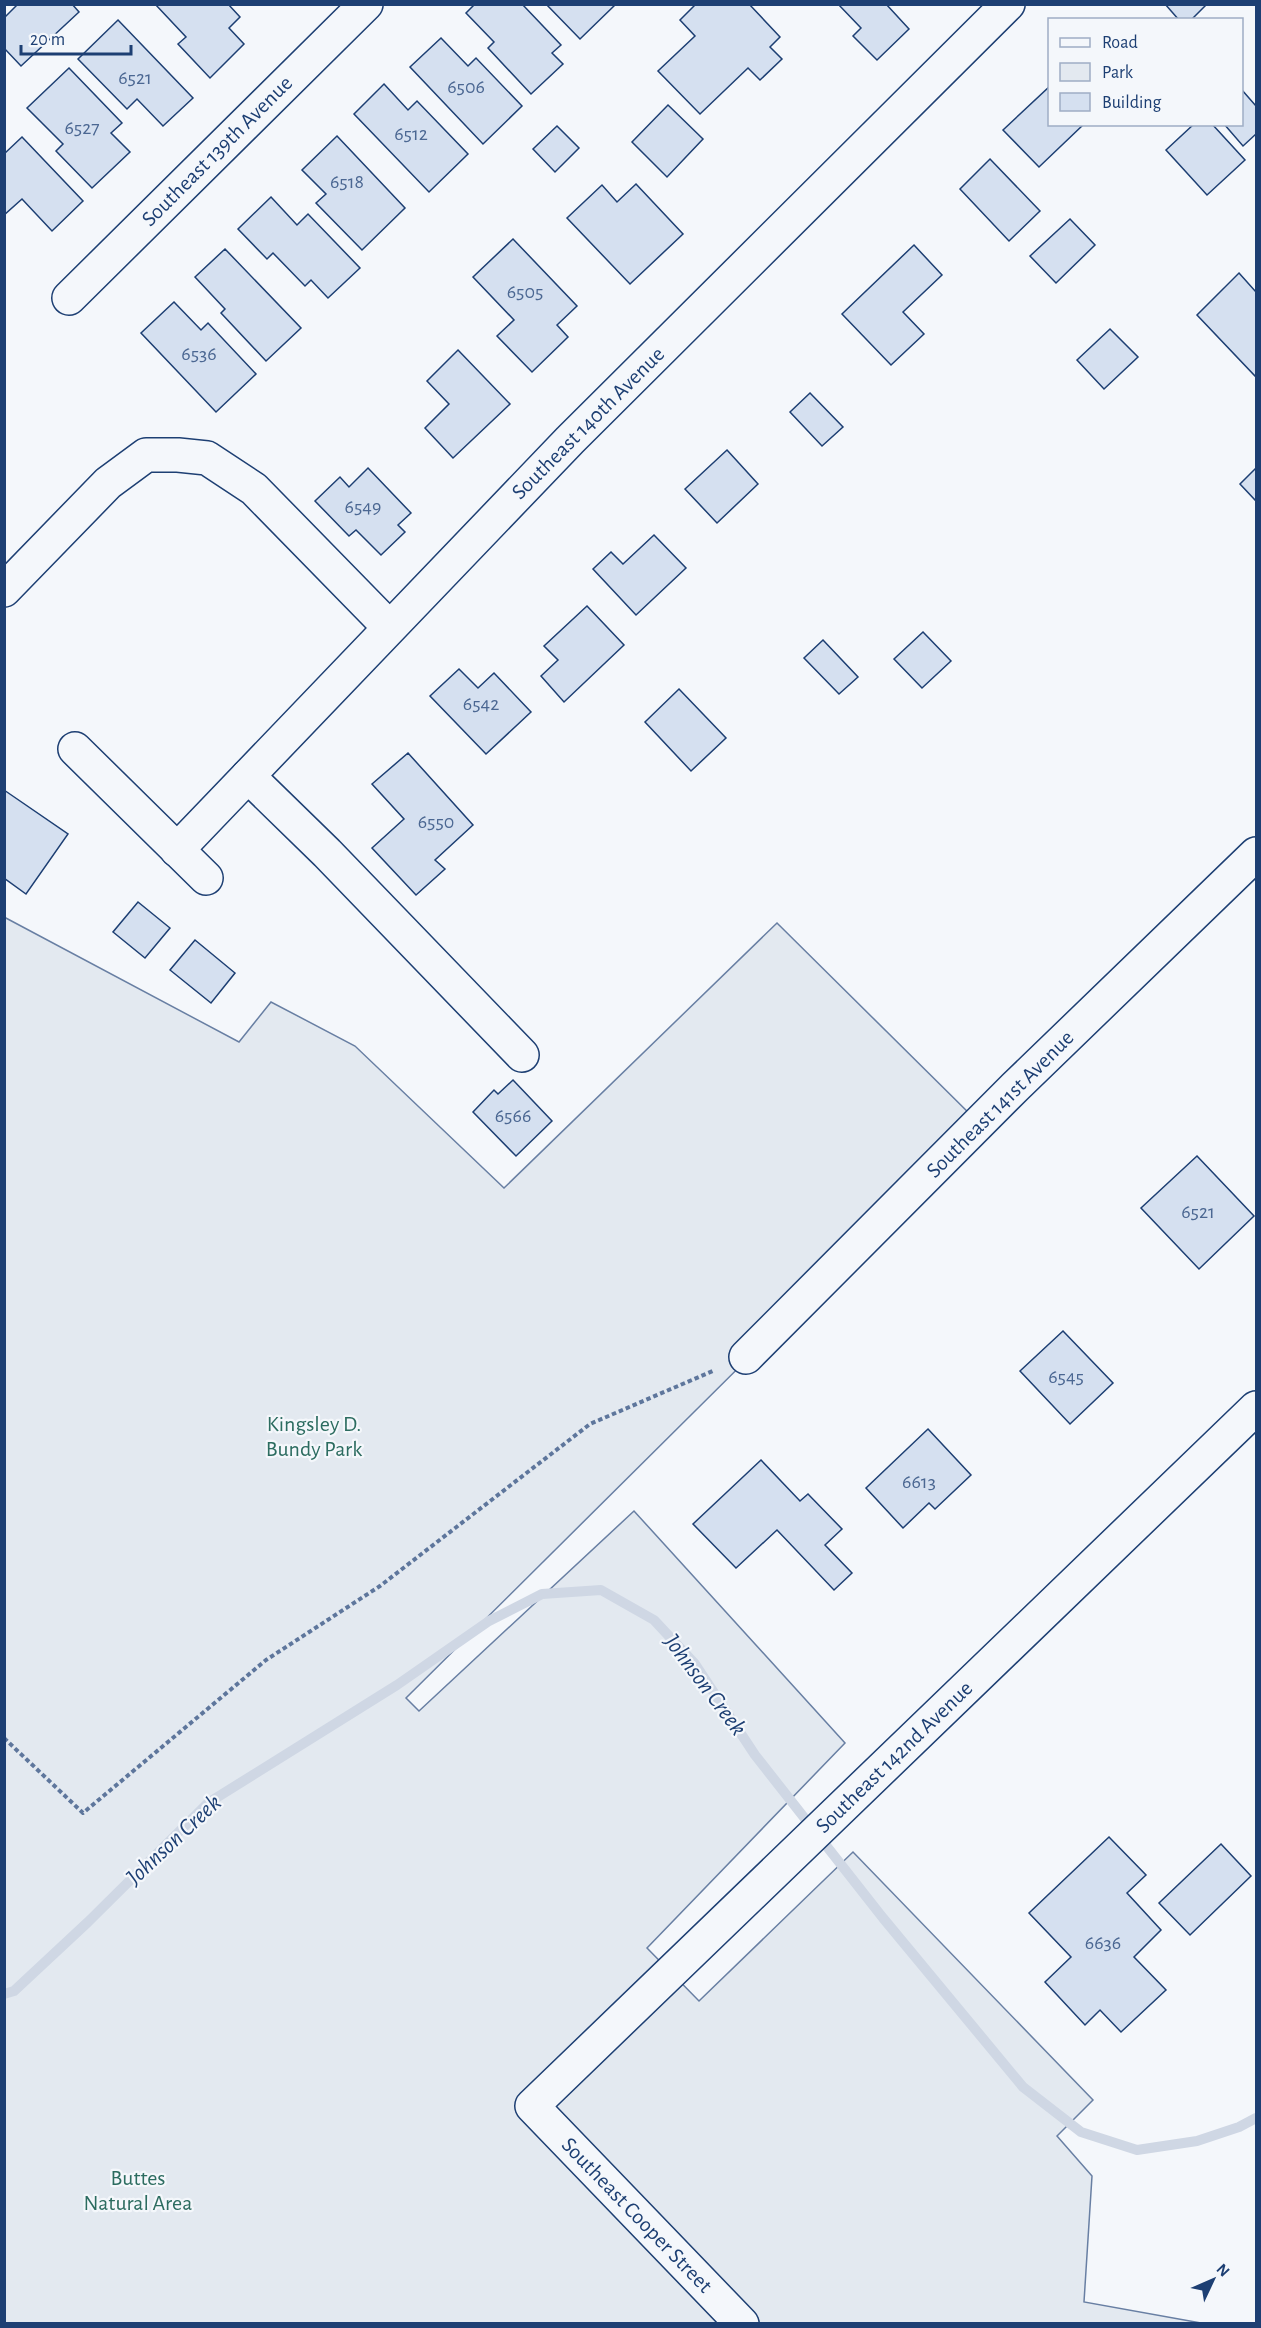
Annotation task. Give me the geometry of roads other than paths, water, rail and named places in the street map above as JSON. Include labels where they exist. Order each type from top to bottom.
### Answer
[{"type":"street","name":"Southeast 139th Avenue","points":[[69,298],[366,4]]},
{"type":"street","name":"Southeast 140th Avenue","points":[[177,850],[570,440],[1008,4]]},
{"type":"street","points":[[4,590],[108,483],[146,455],[188,456],[207,458],[254,489],[390,627]]},
{"type":"street","points":[[75,749],[206,878]]},
{"type":"street","points":[[248,776],[327,853],[522,1055]]},
{"type":"street","name":"Southeast 141st Avenue","points":[[746,1357],[1016,1087],[1257,854]]},
{"type":"street","name":"Southeast 142nd Avenue","points":[[532,2106],[1257,1408]]},
{"type":"street","name":"Southeast Cooper Street","points":[[532,2106],[742,2324]]},
{"type":"waterway","name":"Johnson Creek","points":[[4,1994],[14,1991],[88,1922],[208,1803],[397,1685],[489,1621],[542,1594],[601,1590],[654,1620],[695,1664],[755,1755],[883,1918],[1023,2087],[1081,2132],[1137,2150],[1197,2141],[1239,2127],[1256,2118]]},
{"type":"park label","name":"Kingsley D. Bundy Park","points":[[314,1436]]},
{"type":"park label","name":"Buttes Natural Area","points":[[138,2190]]}]
